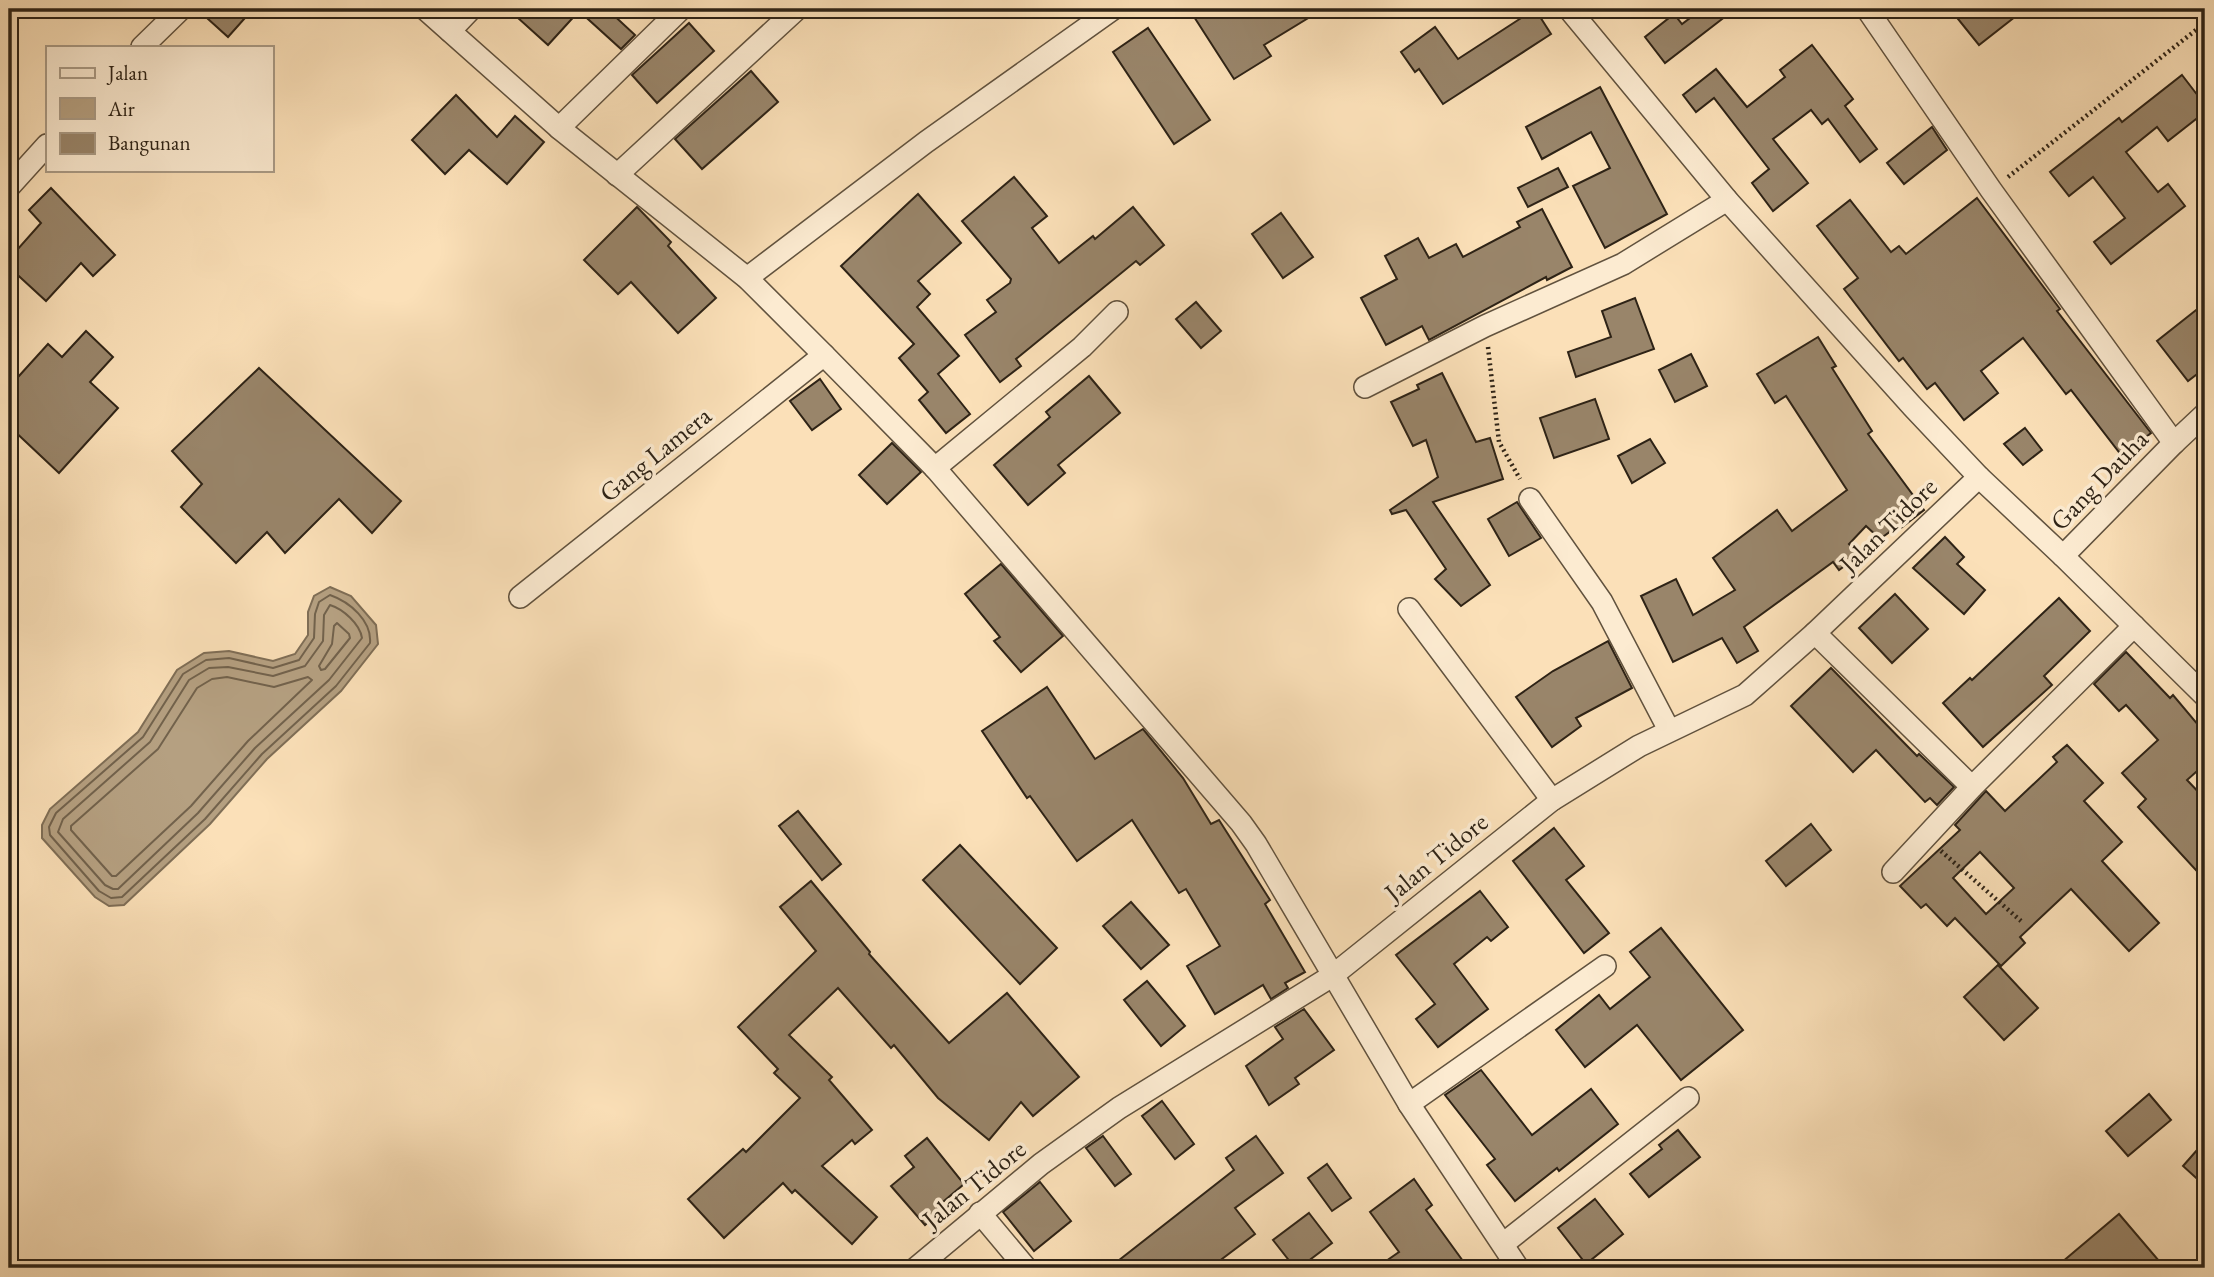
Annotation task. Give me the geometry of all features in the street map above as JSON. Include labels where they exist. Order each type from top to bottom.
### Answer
[{"type":"street","points":[[143,46],[181,9]]},
{"type":"street","points":[[425,9],[559,128],[747,278],[935,468],[1241,823],[1409,1104],[1518,1268]]},
{"type":"street","points":[[450,31],[471,9]]},
{"type":"street","points":[[559,128],[681,9]]},
{"type":"street","points":[[617,175],[797,9]]},
{"type":"street","points":[[747,278],[926,142],[1113,9]]},
{"type":"street","points":[[1569,9],[1727,200],[1912,406],[1979,477],[2205,696]]},
{"type":"street","points":[[1867,9],[1991,190],[2174,443]]},
{"type":"street","points":[[9,187],[46,146]]},
{"type":"street","points":[[1365,387],[1485,326],[1623,264],[1727,200]]},
{"type":"street","points":[[935,468],[1082,347],[1117,313]]},
{"type":"street","name":"Gang Lamera","points":[[520,597],[824,355]]},
{"type":"street","name":"Gang Dauha","points":[[2063,556],[2205,414]]},
{"type":"street","name":"Jalan Tidore","points":[[915,1268],[1041,1164],[1119,1108],[1332,976],[1552,800],[1610,762],[1669,730],[1745,695],[1815,633],[1979,477]]},
{"type":"street","points":[[1531,499],[1602,602],[1669,730]]},
{"type":"street","points":[[1409,609],[1552,800]]},
{"type":"street","points":[[1893,872],[1972,787],[2134,626]]},
{"type":"street","points":[[1815,633],[1972,787]]},
{"type":"street","points":[[1409,1104],[1605,966]]},
{"type":"street","points":[[1503,1244],[1688,1098]]},
{"type":"street","points":[[980,1213],[1026,1268]]},
{"type":"path","points":[[1991,190],[2205,23]]},
{"type":"path","points":[[1485,326],[1499,442],[1531,499]]},
{"type":"path","points":[[1925,836],[2021,921]]},
{"type":"water","points":[[330,587],[351,596],[376,625],[378,644],[341,691],[267,759],[210,824],[124,905],[109,906],[95,897],[42,838],[42,825],[50,809],[138,732],[177,670],[204,653],[229,651],[273,661],[295,654],[308,635],[308,612],[314,596]]},
{"type":"building","points":[[197,9],[253,9],[228,37]]},
{"type":"building","points":[[508,9],[607,9],[635,35],[621,49],[579,11],[548,45]]},
{"type":"building","points":[[1189,9],[1323,9],[1264,45],[1271,56],[1234,79]]},
{"type":"building","points":[[1535,9],[1551,34],[1443,104],[1419,69],[1415,72],[1401,52],[1435,27],[1458,59]]},
{"type":"building","points":[[1702,9],[1735,9],[1665,63],[1645,37],[1674,14],[1682,24]]},
{"type":"building","points":[[1950,9],[2025,9],[1979,45]]},
{"type":"building","points":[[689,23],[714,51],[657,103],[632,75]]},
{"type":"building","points":[[1148,28],[1210,120],[1174,144],[1113,52]]},
{"type":"building","points":[[1812,45],[1853,99],[1845,106],[1877,149],[1860,162],[1828,119],[1822,124],[1811,110],[1773,139],[1808,183],[1773,211],[1752,183],[1769,169],[1714,98],[1696,112],[1683,95],[1716,69],[1747,107],[1785,77],[1780,70]]},
{"type":"building","points":[[751,71],[778,102],[702,169],[675,139]]},
{"type":"building","points":[[2182,75],[2205,105],[2205,112],[2168,141],[2157,127],[2126,152],[2158,192],[2168,184],[2185,206],[2111,264],[2094,242],[2125,218],[2093,177],[2069,196],[2050,172],[2119,118],[2122,122]]},
{"type":"building","points":[[1600,87],[1667,214],[1605,248],[1573,186],[1610,168],[1591,132],[1542,159],[1526,127]]},
{"type":"building","points":[[456,95],[497,137],[515,116],[544,142],[507,184],[469,150],[445,174],[412,140]]},
{"type":"building","points":[[1932,127],[1947,150],[1904,184],[1887,163]]},
{"type":"building","points":[[1558,168],[1568,187],[1528,207],[1518,188]]},
{"type":"building","points":[[1014,177],[1047,216],[1032,228],[1059,263],[1093,236],[1095,239],[1133,207],[1164,245],[1140,265],[1136,261],[1016,359],[1021,366],[1000,382],[965,335],[996,312],[987,300],[1010,283],[1011,279],[962,221]]},
{"type":"building","points":[[51,188],[115,255],[93,276],[81,263],[46,301],[9,267],[9,259],[41,223],[29,210]]},
{"type":"building","points":[[918,194],[961,243],[918,281],[930,294],[917,307],[959,356],[938,374],[970,414],[946,433],[919,400],[928,392],[899,358],[914,344],[841,266]]},
{"type":"building","points":[[1977,198],[2060,309],[2057,311],[2151,433],[2122,456],[2071,390],[2066,394],[2023,338],[1981,371],[1998,393],[1964,420],[1935,383],[1927,389],[1903,358],[1899,361],[1844,289],[1858,278],[1817,226],[1850,200],[1891,252],[1899,246],[1906,254]]},
{"type":"building","points":[[637,207],[671,242],[668,246],[716,298],[678,333],[631,282],[618,294],[584,260]]},
{"type":"building","points":[[1542,209],[1572,267],[1547,280],[1546,277],[1429,340],[1422,326],[1386,345],[1361,298],[1397,279],[1385,256],[1418,238],[1429,258],[1456,244],[1463,257],[1520,227],[1517,222]]},
{"type":"building","points":[[1281,213],[1313,257],[1283,278],[1252,234]]},
{"type":"building","points":[[1635,298],[1654,349],[1576,377],[1568,352],[1611,337],[1602,311]]},
{"type":"building","points":[[1196,302],[1221,331],[1201,348],[1176,319]]},
{"type":"building","points":[[2205,303],[2205,368],[2188,381],[2157,341]]},
{"type":"building","points":[[86,331],[113,357],[90,382],[118,408],[59,473],[9,426],[9,387],[48,344],[62,357]]},
{"type":"building","points":[[1818,337],[1836,366],[1832,368],[1872,431],[1868,434],[1924,510],[1897,531],[1895,528],[1880,539],[1866,526],[1849,544],[1859,555],[1839,570],[1833,562],[1744,627],[1758,651],[1737,663],[1722,638],[1673,662],[1641,596],[1676,579],[1693,615],[1735,590],[1713,558],[1777,510],[1792,531],[1847,490],[1786,396],[1775,403],[1757,374]]},
{"type":"building","points":[[1691,354],[1707,386],[1675,402],[1659,370]]},
{"type":"building","points":[[259,368],[401,501],[372,533],[339,499],[285,553],[267,532],[236,563],[181,507],[202,484],[172,451]]},
{"type":"building","points":[[1442,373],[1476,442],[1490,438],[1503,479],[1433,502],[1490,585],[1461,606],[1435,579],[1446,569],[1406,510],[1392,514],[1390,510],[1438,477],[1426,440],[1413,446],[1391,402],[1419,389],[1417,385]]},
{"type":"building","points":[[1089,376],[1120,413],[1058,465],[1065,473],[1028,505],[994,465],[1050,417],[1046,412]]},
{"type":"building","points":[[820,379],[841,409],[812,430],[790,401]]},
{"type":"building","points":[[1595,399],[1609,439],[1554,458],[1540,418]]},
{"type":"building","points":[[2025,428],[2042,450],[2023,465],[2004,444]]},
{"type":"building","points":[[1650,439],[1665,463],[1632,483],[1618,456]]},
{"type":"building","points":[[892,443],[921,472],[887,504],[859,475]]},
{"type":"building","points":[[1517,502],[1541,538],[1509,556],[1488,519]]},
{"type":"building","points":[[1945,537],[1964,557],[1957,564],[1985,590],[1964,614],[1913,568]]},
{"type":"building","points":[[1001,564],[1063,636],[1021,672],[994,641],[1000,637],[965,594]]},
{"type":"building","points":[[1895,594],[1928,629],[1892,663],[1859,628]]},
{"type":"building","points":[[2059,598],[2090,631],[2044,676],[2052,685],[1983,747],[1943,703],[1970,678],[1972,680]]},
{"type":"building","points":[[1608,641],[1632,688],[1576,718],[1581,726],[1552,747],[1516,697],[1553,671]]},
{"type":"building","points":[[2126,652],[2170,698],[2173,695],[2205,733],[2205,764],[2187,780],[2205,799],[2205,880],[2138,807],[2146,799],[2122,773],[2158,740],[2126,705],[2119,711],[2094,684]]},
{"type":"building","points":[[1831,668],[1917,756],[1919,754],[1954,787],[1937,805],[1930,798],[1925,802],[1876,750],[1853,772],[1791,706]]},
{"type":"building","points":[[1047,687],[1095,759],[1143,729],[1183,778],[1211,824],[1219,820],[1270,900],[1265,904],[1305,972],[1285,983],[1288,988],[1271,999],[1263,985],[1215,1014],[1187,966],[1220,946],[1186,889],[1179,893],[1132,820],[1077,861],[1030,796],[1027,798],[982,731]]},
{"type":"building","points":[[2067,745],[2103,783],[2084,801],[2122,842],[2102,861],[2159,923],[2129,951],[2071,889],[2020,937],[2025,943],[2001,966],[1955,918],[1947,926],[1926,904],[1921,908],[1900,886],[1960,830],[1955,825],[1986,791],[2005,811],[2057,762],[2053,757]],"holes":[[[1980,852],[2014,888],[1986,914],[1953,878]]]},
{"type":"building","points":[[798,811],[841,864],[822,880],[779,826]]},
{"type":"building","points":[[1811,824],[1831,850],[1786,886],[1766,861]]},
{"type":"building","points":[[1554,828],[1584,866],[1566,880],[1609,933],[1584,953],[1513,861]]},
{"type":"building","points":[[960,845],[1057,948],[1020,984],[923,880]]},
{"type":"building","points":[[811,881],[869,954],[949,1043],[1007,993],[1079,1077],[1033,1116],[1021,1102],[989,1140],[938,1098],[894,1045],[891,1048],[838,988],[789,1035],[832,1077],[829,1080],[872,1130],[855,1144],[852,1140],[822,1166],[877,1217],[852,1244],[795,1190],[792,1193],[783,1183],[724,1238],[688,1199],[743,1149],[746,1152],[800,1098],[774,1073],[778,1069],[738,1027],[816,951],[780,907]]},
{"type":"building","points":[[1480,891],[1508,927],[1491,941],[1487,937],[1454,964],[1488,1009],[1438,1047],[1416,1019],[1435,1004],[1396,955]]},
{"type":"building","points":[[1131,902],[1169,945],[1141,969],[1103,926]]},
{"type":"building","points":[[1661,928],[1743,1030],[1681,1080],[1637,1025],[1585,1067],[1556,1030],[1599,995],[1610,1009],[1650,977],[1630,952]]},
{"type":"building","points":[[1998,965],[2038,1008],[2004,1040],[1964,997]]},
{"type":"building","points":[[1147,981],[1185,1026],[1161,1046],[1124,1000]]},
{"type":"building","points":[[1304,1009],[1334,1050],[1295,1078],[1299,1084],[1269,1105],[1246,1066],[1283,1039],[1275,1027]]},
{"type":"building","points":[[1481,1070],[1532,1135],[1591,1089],[1618,1124],[1559,1171],[1557,1168],[1515,1201],[1487,1165],[1495,1159],[1445,1095]]},
{"type":"building","points":[[2149,1094],[2171,1120],[2128,1156],[2106,1131]]},
{"type":"building","points":[[1162,1101],[1194,1144],[1175,1159],[1142,1116]]},
{"type":"building","points":[[1678,1130],[1700,1157],[1649,1197],[1630,1174],[1662,1149],[1659,1145]]},
{"type":"building","points":[[1103,1136],[1131,1174],[1115,1186],[1086,1148]]},
{"type":"building","points":[[1256,1136],[1283,1173],[1235,1208],[1255,1234],[1210,1268],[1109,1268],[1234,1170],[1226,1158]]},
{"type":"building","points":[[927,1138],[964,1184],[937,1207],[940,1212],[925,1225],[891,1186],[914,1167],[905,1156]]},
{"type":"building","points":[[2205,1141],[2205,1186],[2183,1166]]},
{"type":"building","points":[[1327,1164],[1351,1198],[1332,1211],[1308,1178]]},
{"type":"building","points":[[1414,1179],[1432,1205],[1426,1210],[1468,1268],[1376,1268],[1399,1252],[1370,1212]]},
{"type":"building","points":[[1040,1182],[1071,1221],[1034,1251],[1003,1212]]},
{"type":"building","points":[[1595,1199],[1623,1234],[1586,1264],[1558,1228]]},
{"type":"building","points":[[1309,1213],[1332,1243],[1299,1268],[1295,1268],[1273,1240]]},
{"type":"building","points":[[2119,1214],[2165,1268],[2055,1268]]}]
